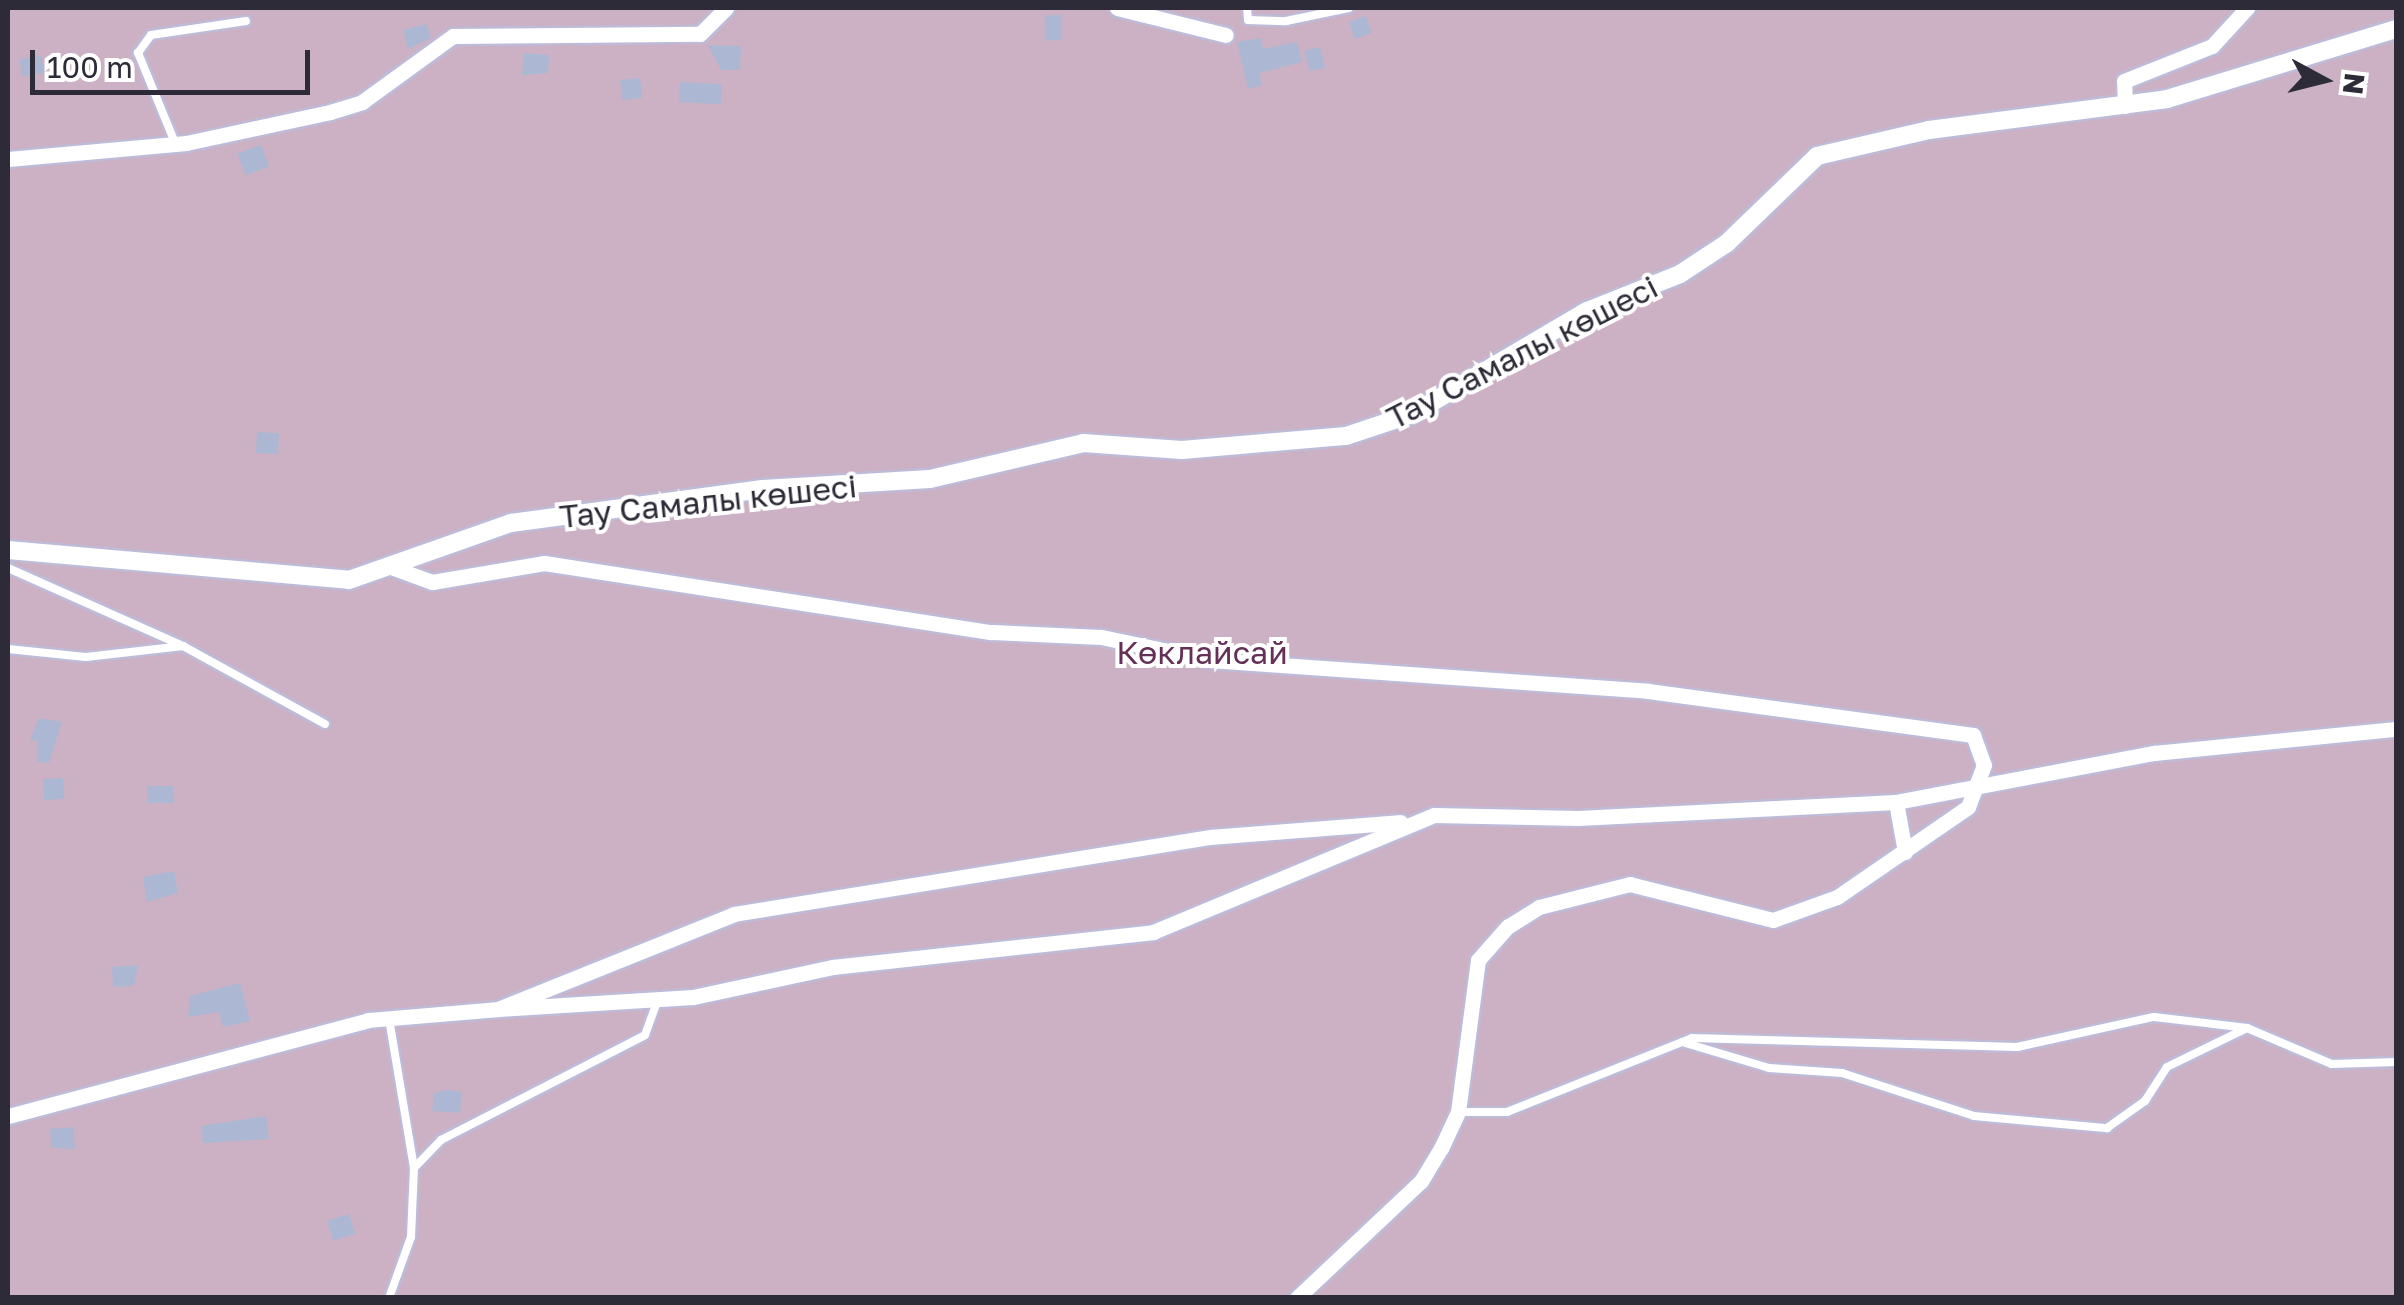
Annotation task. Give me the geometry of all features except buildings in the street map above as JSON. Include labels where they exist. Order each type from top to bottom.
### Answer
[{"type":"street","points":[[8,159],[176,144],[362,102],[453,36],[700,34],[726,8]]},
{"type":"street","points":[[1117,8],[1226,36]]},
{"type":"street","points":[[2125,106],[2124,82],[2212,46],[2247,8]]},
{"type":"street","name":"Тау Самалы көшесі","points":[[8,550],[349,580],[391,567],[418,549],[511,523],[764,488],[930,479],[1032,450],[1083,443],[1182,450],[1346,436],[1412,414],[1587,311],[1680,274],[1727,243],[1818,156],[1929,130],[2125,106],[2396,29]]},
{"type":"street","points":[[391,567],[432,582],[544,564],[992,632],[1100,637],[1210,660],[1648,691],[1937,724],[1973,735],[1982,750],[1977,791],[1905,852],[1837,898],[1772,920],[1630,884],[1539,908],[1478,960],[1458,1112],[1421,1182],[1297,1298]]},
{"type":"street","points":[[498,1009],[734,914],[1212,837],[1409,822],[1475,810],[1578,818],[1896,802],[1977,791],[2154,753],[2396,729]]},
{"type":"street","points":[[1896,802],[1905,852]]},
{"type":"street","points":[[8,1116],[389,1018],[658,1000],[833,968],[1153,932],[1322,867],[1409,822]]},
{"type":"lane","points":[[1246,8],[1248,20],[1286,20],[1348,8]]},
{"type":"lane","points":[[176,144],[138,52],[150,35],[246,21]]},
{"type":"lane","points":[[8,568],[183,646],[325,724]]},
{"type":"lane","points":[[8,649],[86,657],[183,646]]},
{"type":"lane","points":[[414,1168],[441,1140],[645,1035],[658,1000]]},
{"type":"lane","points":[[1458,1112],[1508,1112],[1682,1042],[2017,1048],[2154,1017],[2247,1028],[2332,1064],[2396,1062]]},
{"type":"lane","points":[[389,1018],[414,1168],[410,1236],[389,1298]]},
{"type":"lane","points":[[1682,1042],[1769,1068],[1842,1073],[1946,1111],[2107,1128],[2145,1101],[2167,1068],[2247,1028]]},
{"type":"green space","name":"Көклайсай","points":[[8,8],[2396,8],[2396,1297],[8,1297]]}]
